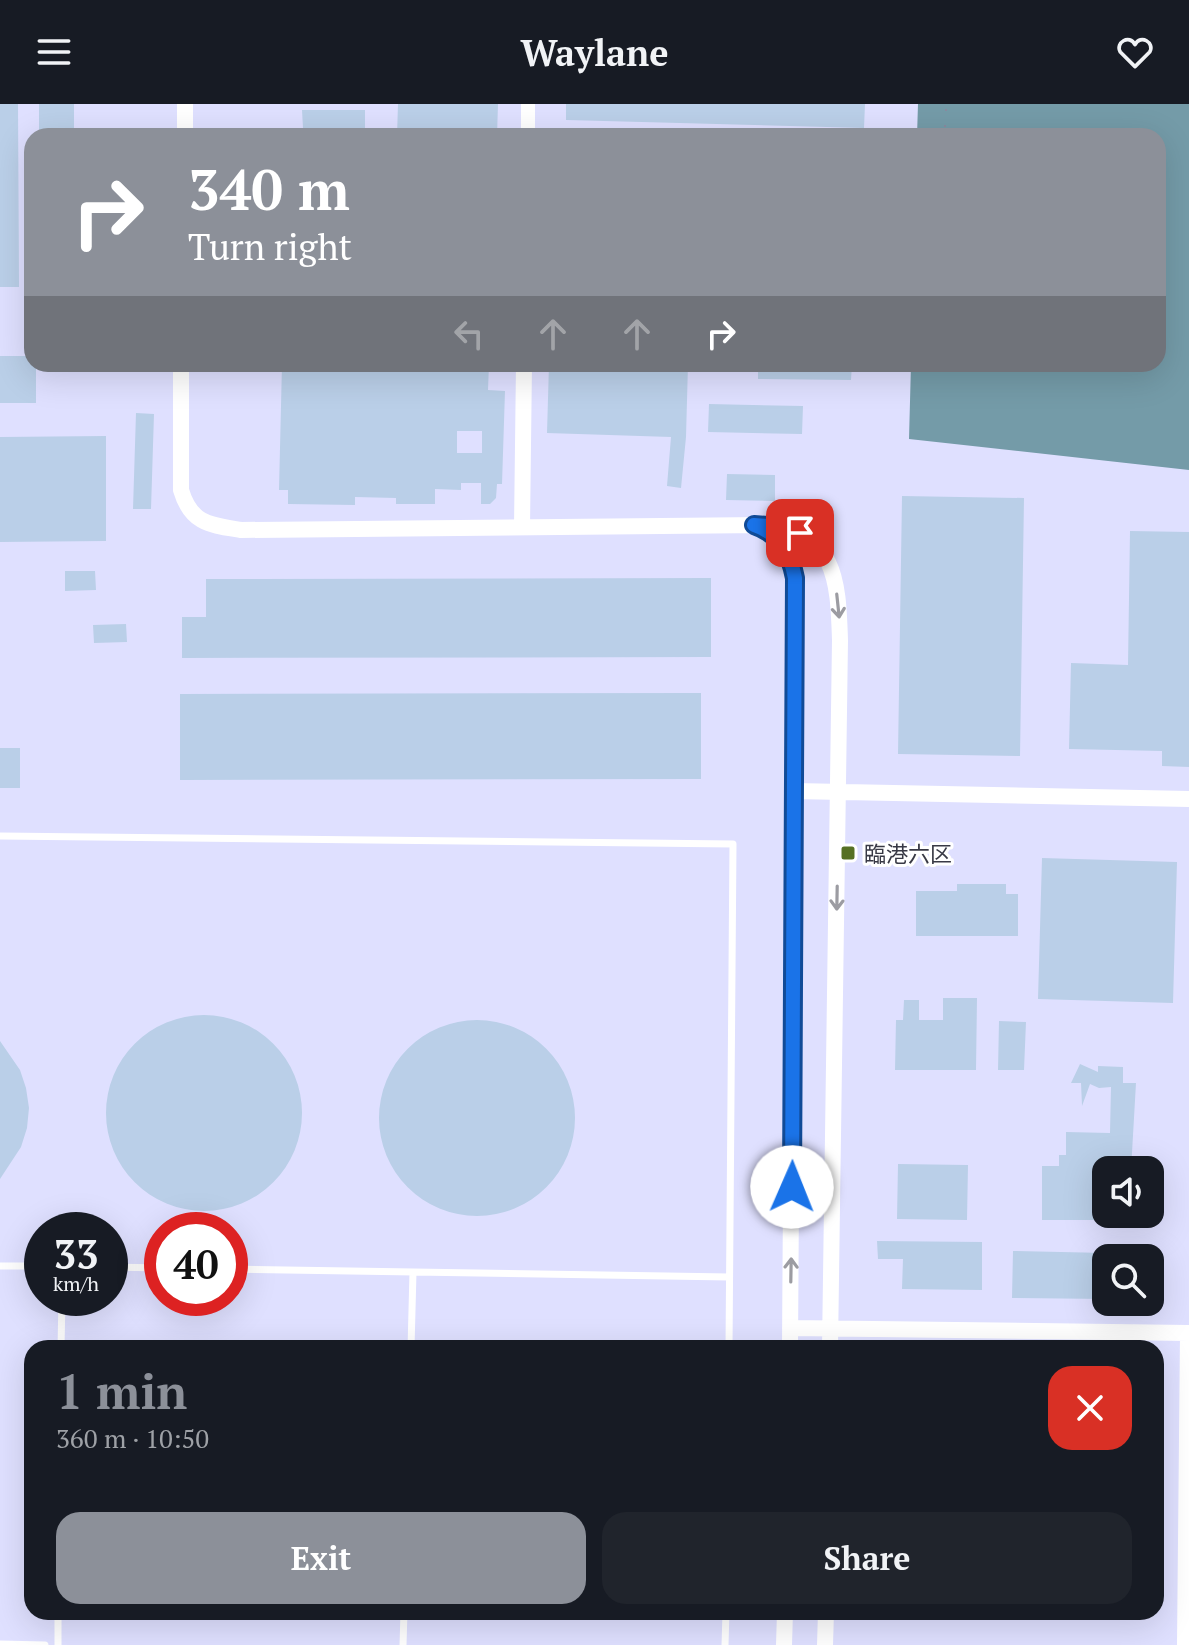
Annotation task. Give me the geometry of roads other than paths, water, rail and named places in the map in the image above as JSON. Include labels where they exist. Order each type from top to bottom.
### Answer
[{"type":"street","points":[[185,104],[185,128]]},
{"type":"street","points":[[528,104],[528,128]]},
{"type":"street","points":[[181,372],[181,490],[186,508],[211,525],[241,530],[754,525],[781,527],[800,533],[816,545],[829,562],[836,585],[840,640],[830,1340]]},
{"type":"street","points":[[522,527],[524,372]]},
{"type":"street","points":[[754,525],[777,537],[792,561],[795,578],[790,1340]]},
{"type":"street","points":[[794,791],[1189,799]]},
{"type":"street","points":[[790,1328],[1189,1333],[1185,1645]]},
{"type":"street","points":[[784,1645],[785,1620]]},
{"type":"street","points":[[825,1645],[826,1620]]},
{"type":"lane","points":[[0,836],[733,844],[729,1340]]},
{"type":"lane","points":[[0,1266],[24,1266]]},
{"type":"lane","points":[[248,1269],[729,1277]]},
{"type":"lane","points":[[411,1340],[413,1272]]},
{"type":"lane","points":[[61,1340],[62,1316]]},
{"type":"lane","points":[[58,1620],[58,1645]]},
{"type":"lane","points":[[403,1645],[404,1620]]},
{"type":"lane","points":[[725,1645],[726,1620]]},
{"type":"lane","points":[[0,1644],[45,1645]]},
{"type":"water","points":[[918,104],[1189,104],[1189,470],[909,439],[911,372],[1166,372],[1166,128],[917,128]]},
{"type":"place","name":"臨港六区","points":[[848,853]]}]
